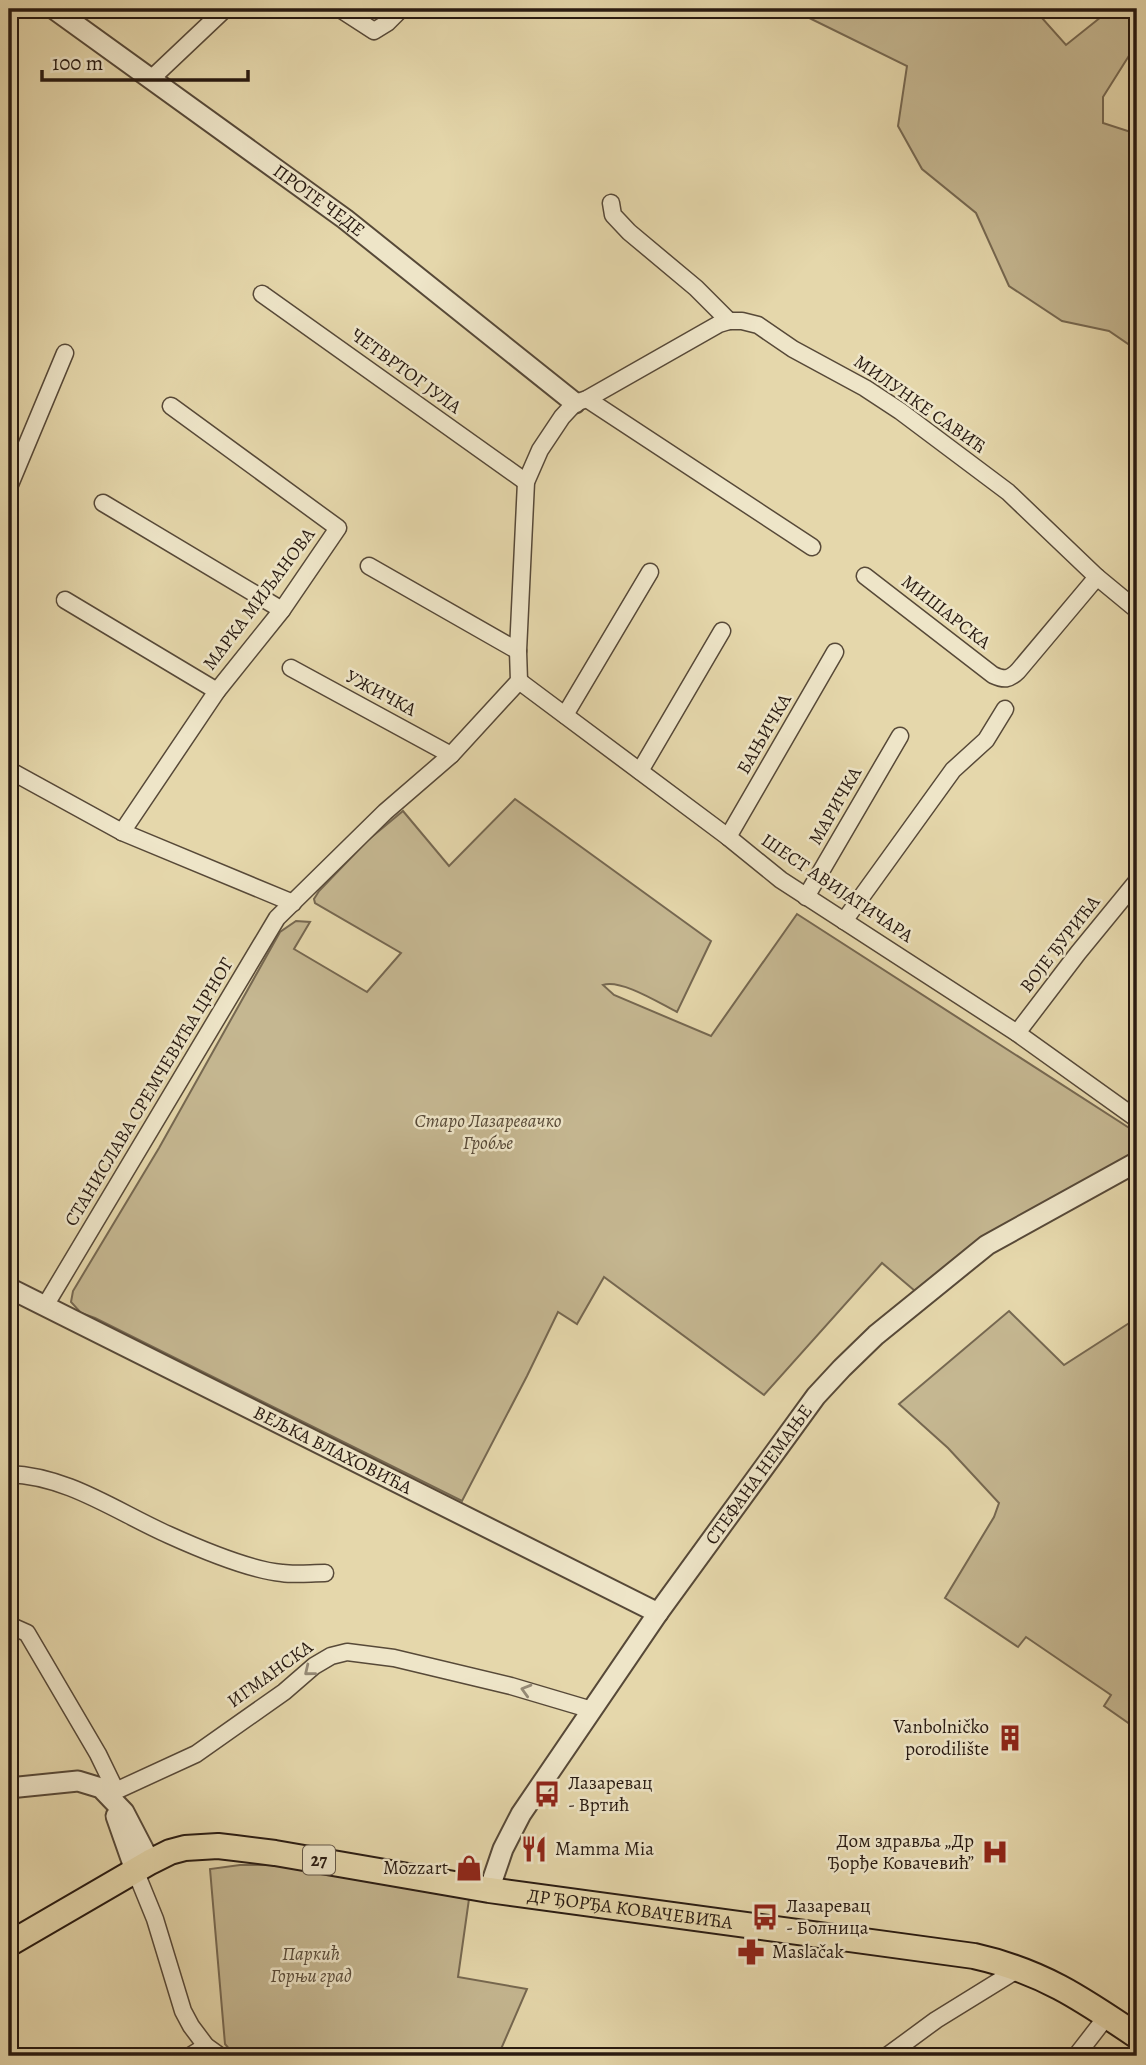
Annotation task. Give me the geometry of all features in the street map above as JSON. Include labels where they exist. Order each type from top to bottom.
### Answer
[{"type":"main road","name":"ДР ЂОРЂА КОВАЧЕВИЋА","points":[[142,1866],[170,1852],[185,1848],[218,1846],[275,1853],[489,1890],[974,1956],[1020,1968],[1072,1993],[1137,2036]]},
{"type":"main road","name":"27","points":[[9,1944],[142,1866]]},
{"type":"street","name":"ПРОТЕ ЧЕДЕ","points":[[54,9],[345,219],[581,401]]},
{"type":"street","points":[[151,79],[225,9]]},
{"type":"street","points":[[340,9],[374,31],[401,9]]},
{"type":"street","points":[[519,681],[526,482],[540,450],[562,417],[581,401],[702,333],[729,321],[696,288],[629,232],[613,215],[611,203]]},
{"type":"street","name":"ЧЕТВРТОГ ЈУЛА","points":[[262,293],[526,482]]},
{"type":"street","name":"МИЛУНКЕ САВИЋ","points":[[729,321],[758,325],[793,349],[865,387],[900,411],[1008,492],[1097,577],[1137,610]]},
{"type":"street","points":[[9,487],[65,353]]},
{"type":"street","points":[[581,401],[811,547]]},
{"type":"street","name":"МАРКА МИЉАНОВА","points":[[122,832],[217,691],[282,610],[338,528],[171,406]]},
{"type":"street","points":[[103,503],[282,610]]},
{"type":"street","points":[[369,566],[518,651]]},
{"type":"street","points":[[565,715],[650,572]]},
{"type":"street","name":"МИШАРСКА","points":[[865,576],[993,675],[1003,679],[1011,678],[1018,671],[1097,577]]},
{"type":"street","points":[[65,600],[217,691]]},
{"type":"street","points":[[640,771],[722,631]]},
{"type":"street","name":"БАЊИЧКА","points":[[729,837],[835,652]]},
{"type":"street","name":"УЖИЧКА","points":[[290,668],[451,755]]},
{"type":"street","name":"ШЕСТ АВИЈАТИЧАРА","points":[[519,681],[729,837],[781,880],[1017,1033],[1137,1119]]},
{"type":"street","name":"СТАНИСЛАВА СРЕМЧЕВИЋА ЦРНОГ","points":[[45,1306],[277,918],[385,812],[451,755],[519,681]]},
{"type":"street","points":[[844,920],[953,770],[986,740],[1005,709]]},
{"type":"street","name":"МАРИЧКА","points":[[806,897],[900,736]]},
{"type":"street","points":[[9,770],[122,832],[293,903]]},
{"type":"street","name":"ВОЈЕ ЂУРИЋА","points":[[1017,1033],[1137,881]]},
{"type":"street","name":"СТЕФАНА НЕМАЊЕ","points":[[489,1890],[503,1849],[521,1814],[658,1613],[816,1396],[870,1340],[987,1245],[1137,1162]]},
{"type":"street","name":"ВЕЉКА ВЛАХОВИЋА","points":[[9,1288],[658,1613]]},
{"type":"street","points":[[9,1474],[25,1475],[77,1489],[169,1535],[252,1567],[282,1573],[325,1573]]},
{"type":"street","points":[[9,1625],[27,1633],[98,1754],[113,1796],[116,1815],[142,1866],[183,2011],[206,2046],[220,2056]]},
{"type":"street","name":"ИГМАНСКА","points":[[113,1796],[196,1754],[284,1692],[314,1666],[331,1656],[347,1652],[394,1658],[511,1686],[592,1710]]},
{"type":"street","points":[[9,1788],[78,1781],[102,1788],[113,1796]]},
{"type":"street","points":[[887,2056],[936,2020],[1020,1968]]},
{"type":"street","points":[[1076,2056],[1107,2016]]},
{"type":"street","points":[[190,2056],[206,2046]]},
{"type":"green space","points":[[791,9],[1034,9],[1066,45],[1111,9],[1136,9],[1137,43],[1103,97],[1103,123],[1137,134],[1137,350],[1109,331],[1062,321],[1009,286],[976,213],[922,169],[898,126],[907,66]]},
{"type":"green space","name":"Старо Лазаревачко Гробље","points":[[515,799],[711,941],[677,1012],[620,985],[603,985],[614,995],[711,1036],[797,914],[1137,1133],[1137,1158],[997,1230],[915,1291],[882,1263],[764,1395],[604,1277],[577,1324],[558,1312],[462,1501],[81,1313],[71,1302],[73,1291],[159,1148],[280,932],[296,921],[310,922],[294,949],[367,992],[401,953],[315,903],[314,899],[319,891],[368,840],[403,811],[449,866]]},
{"type":"green space","points":[[1009,1311],[1064,1365],[1137,1318],[1137,1729],[1104,1706],[1111,1695],[1026,1637],[1018,1647],[945,1598],[994,1517],[999,1503],[948,1448],[899,1404]]},
{"type":"green space","name":"Паркић Горњи град","points":[[273,1865],[469,1899],[458,1977],[527,1989],[498,2056],[235,2056],[225,2044],[210,1869]]},
{"type":"place","name":"Vanbolničko porodilište","points":[[1010,1738]]},
{"type":"place","name":"Лазаревац - Вртић","points":[[547,1794]]},
{"type":"place","name":"Mamma Mia","points":[[534,1849]]},
{"type":"place","name":"Дом здравља „Др Ђорђе Ковачевић”","points":[[995,1852]]},
{"type":"place","name":"Mozzart","points":[[469,1868]]},
{"type":"place","name":"Лазаревац - Болница","points":[[765,1917]]},
{"type":"place","name":"Maslačak","points":[[751,1952]]}]
